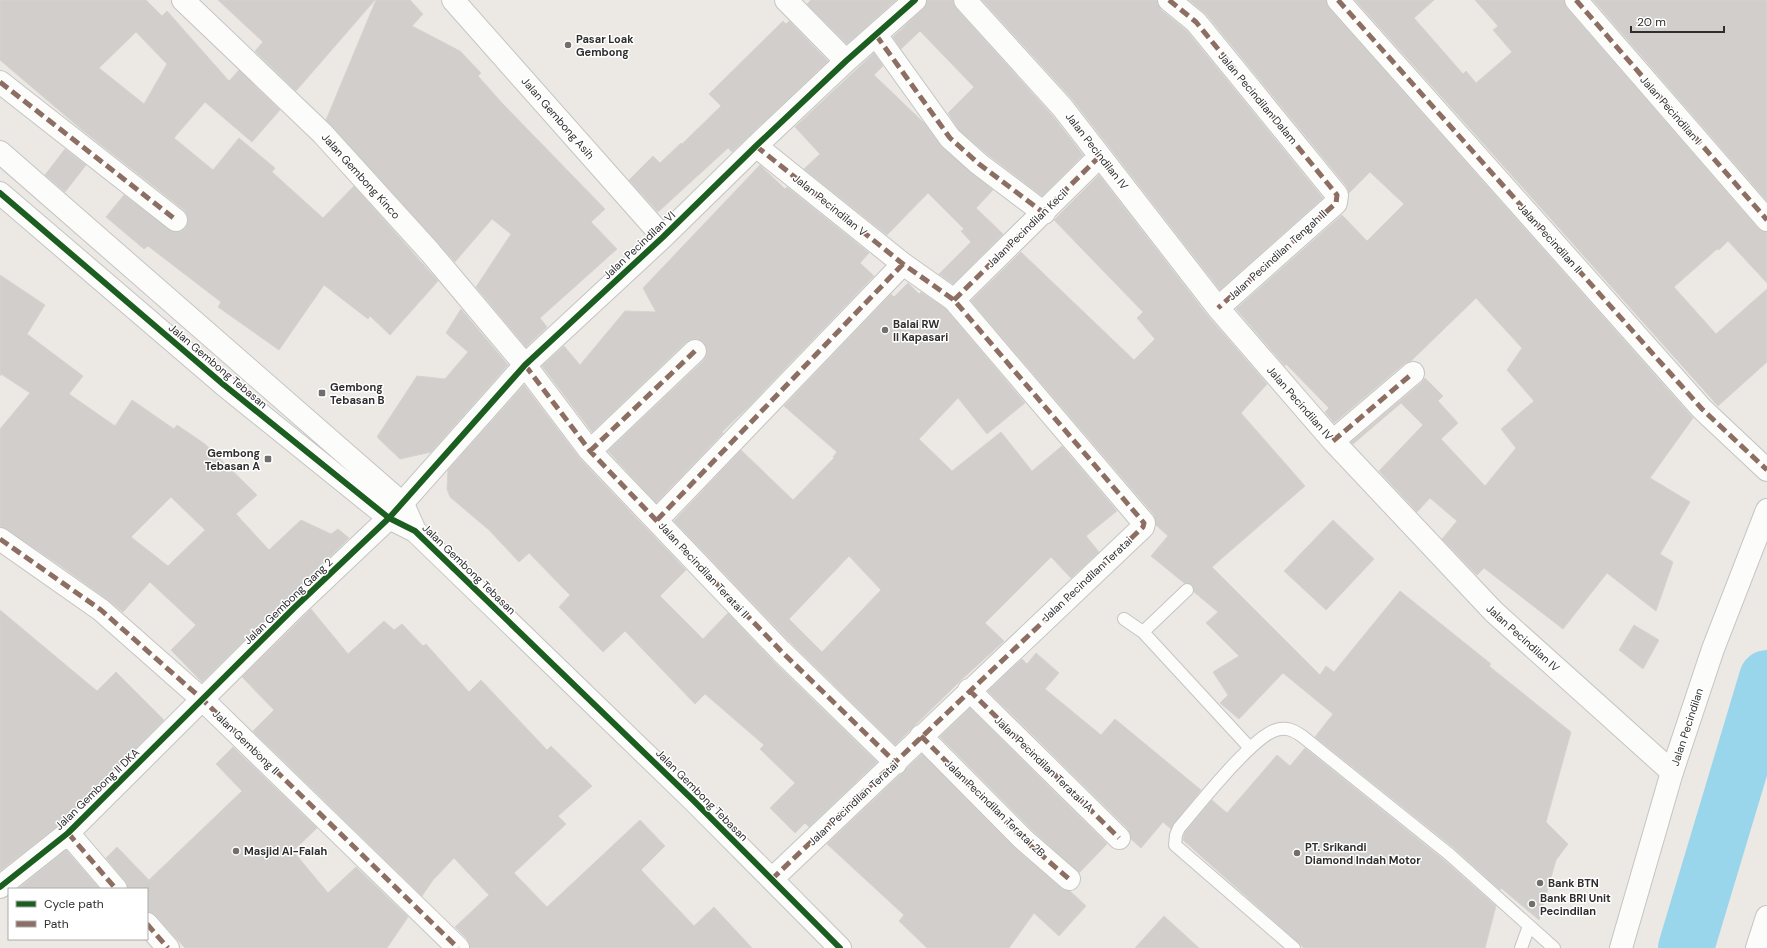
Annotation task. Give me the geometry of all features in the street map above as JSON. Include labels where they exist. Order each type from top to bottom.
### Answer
[{"type":"street","name":"Jalan Gembong Kinco","points":[[183,0],[322,133],[430,252],[525,365]]},
{"type":"street","name":"Jalan Gembong Asih","points":[[454,0],[663,237]]},
{"type":"street","points":[[786,0],[846,61]]},
{"type":"street","name":"Jalan Pecindilan VI","points":[[396,511],[525,365],[663,237],[846,61],[915,0]]},
{"type":"street","name":"Jalan Pecindilan IV","points":[[965,0],[1062,106],[1218,308],[1333,441],[1494,612],[1672,772]]},
{"type":"street","name":"Jalan Pecindilan Dalam","points":[[1169,0],[1196,22],[1310,160],[1337,195],[1336,203]]},
{"type":"street","name":"Jalan Pecindilan II","points":[[1338,0],[1702,409],[1767,470]]},
{"type":"street","name":"Jalan Pecindilan I","points":[[1576,0],[1767,220]]},
{"type":"street","points":[[876,35],[950,138],[979,164],[1044,213]]},
{"type":"street","points":[[0,82],[176,220]]},
{"type":"street","name":"Jalan Pecindilan V","points":[[756,146],[903,264]]},
{"type":"street","name":"Jalan Gembong Tebasan","points":[[0,152],[396,511],[693,800],[840,948]]},
{"type":"street","name":"Jalan Pecindilan Kecil","points":[[954,300],[1044,213],[1100,156]]},
{"type":"street","name":"Jalan Gembong Tebasan","points":[[0,193],[224,385],[396,511]]},
{"type":"street","name":"Jalan Pecindilan Tengah II","points":[[1218,308],[1336,203]]},
{"type":"street","points":[[656,520],[903,264]]},
{"type":"street","name":"Jalan Pecindilan Teratai","points":[[772,879],[896,763],[921,736],[969,690],[1144,527],[1144,524],[954,300],[903,264]]},
{"type":"street","points":[[590,452],[695,351]]},
{"type":"street","name":"Jalan Pecindilan Teratai II","points":[[525,365],[590,452],[781,651],[896,763]]},
{"type":"street","points":[[1333,441],[1413,373]]},
{"type":"street","name":"Jalan Pecindilan","points":[[1621,948],[1672,772],[1713,649],[1767,510]]},
{"type":"street","name":"Jalan Gembong Gang 2","points":[[203,700],[294,608],[396,511]]},
{"type":"street","name":"Jalan Gembong II","points":[[0,539],[101,610],[203,700],[458,948]]},
{"type":"street","name":"Jalan Pecindilan Teratai 1A","points":[[969,690],[1120,838]]},
{"type":"street","name":"Jalan Gembong II DKA","points":[[0,887],[68,833],[203,700]]},
{"type":"street","name":"Jalan Pecindilan Teratai 2B","points":[[921,736],[1023,839],[1069,879]]},
{"type":"street","points":[[68,833],[115,888]]},
{"type":"street","points":[[1757,948],[1767,917]]},
{"type":"street","points":[[148,925],[168,948]]},
{"type":"lane","points":[[1143,632],[1186,590]]},
{"type":"lane","points":[[1124,619],[1143,632],[1250,748]]},
{"type":"lane","points":[[1294,948],[1175,845],[1176,835],[1179,828],[1250,748],[1274,731],[1288,728],[1293,730],[1449,854],[1554,948]]},
{"type":"lane","points":[[1521,948],[1529,926]]},
{"type":"building","points":[[0,0],[146,0],[162,16],[167,11],[229,81],[239,70],[280,110],[252,142],[205,102],[174,138],[213,170],[239,138],[275,168],[272,172],[323,218],[354,186],[438,281],[390,335],[370,316],[368,319],[324,285],[279,350],[218,307],[221,302],[148,246],[144,249],[106,217],[124,195],[174,232],[180,232],[186,228],[188,221],[184,210],[81,129],[0,60]],"holes":[[[136,32],[167,64],[144,104],[99,68]]]},
{"type":"building","points":[[218,0],[375,0],[296,91],[255,51],[263,42]]},
{"type":"building","points":[[376,0],[410,0],[423,14],[412,26],[460,51],[481,73],[478,76],[502,103],[605,209],[591,222],[617,249],[540,318],[547,327],[526,347],[476,287],[511,234],[492,219],[455,262],[326,120]]},
{"type":"building","points":[[811,0],[896,0],[847,44],[807,4]]},
{"type":"building","points":[[927,0],[953,0],[956,8],[1052,115],[1083,155],[1042,196],[987,154],[959,130],[948,113],[974,87],[920,31],[901,49],[893,37],[923,9]]},
{"type":"building","points":[[982,0],[1157,0],[1161,10],[1187,31],[1323,198],[1220,290],[1072,99]]},
{"type":"building","points":[[1189,0],[1326,0],[1329,8],[1693,418],[1650,478],[1690,502],[1660,554],[1673,562],[1656,611],[1607,573],[1563,629],[1484,568],[1477,575],[1442,539],[1457,521],[1430,498],[1417,512],[1379,471],[1423,425],[1401,403],[1353,444],[1351,442],[1425,378],[1443,396],[1438,401],[1458,423],[1441,439],[1485,486],[1516,448],[1501,429],[1534,401],[1507,370],[1522,348],[1476,298],[1411,361],[1405,363],[1334,423],[1325,412],[1329,408],[1286,364],[1285,366],[1236,309],[1342,215],[1367,241],[1404,204],[1370,172],[1349,193],[1347,187],[1206,14]]},
{"type":"building","points":[[1355,0],[1434,0],[1414,18],[1463,74],[1466,71],[1476,83],[1512,52],[1493,30],[1498,26],[1475,0],[1564,0],[1567,8],[1758,228],[1767,232],[1767,283],[1728,241],[1674,287],[1716,334],[1767,289],[1767,362],[1718,406]]},
{"type":"building","points":[[1593,0],[1767,0],[1767,201]]},
{"type":"building","points":[[783,21],[786,24],[789,21],[828,61],[732,152],[728,148],[658,212],[629,180],[653,156],[660,163],[721,106],[709,94]]},
{"type":"building","points":[[874,53],[883,66],[874,75],[925,124],[942,147],[993,190],[976,208],[1003,234],[953,284],[939,274],[971,242],[961,231],[964,229],[928,193],[887,235],[804,169],[820,154],[795,127]]},
{"type":"building","points":[[65,149],[86,165],[65,192],[45,175]]},
{"type":"building","points":[[760,165],[785,189],[787,187],[869,253],[860,263],[874,276],[751,404],[722,432],[723,433],[656,503],[608,451],[704,360],[707,354],[707,348],[704,343],[698,339],[692,339],[686,342],[592,432],[542,366],[564,346],[580,365],[625,311],[656,312],[643,288]]},
{"type":"building","points":[[1099,175],[1208,316],[1267,384],[1241,413],[1305,486],[1212,567],[1320,675],[1326,666],[1334,672],[1400,591],[1491,664],[1489,666],[1571,732],[1546,822],[1568,844],[1556,860],[1539,920],[1501,888],[1500,890],[1454,848],[1315,737],[1333,714],[1283,673],[1239,719],[1220,703],[1228,695],[1213,672],[1239,656],[1206,623],[1218,612],[1194,592],[1192,585],[1184,583],[1151,556],[1168,536],[1156,525],[1154,515],[971,301],[1021,252],[1134,360],[1155,339],[1137,318],[1143,312],[1054,220]]},
{"type":"building","points":[[0,275],[45,305],[27,334],[83,376],[69,394],[115,426],[132,400],[174,429],[177,425],[205,444],[257,495],[236,514],[269,550],[301,520],[331,534],[338,529],[349,538],[202,682],[171,650],[196,625],[150,582],[123,612],[58,564],[0,526],[0,429],[30,393],[1,374],[0,376]],"holes":[[[171,497],[205,530],[168,566],[131,537]]]},
{"type":"building","points":[[908,283],[919,294],[921,292],[946,309],[1025,403],[987,434],[958,398],[919,439],[952,471],[1001,432],[1032,471],[1062,446],[1117,511],[1086,536],[1099,552],[1071,578],[1051,557],[985,623],[1004,641],[960,681],[895,745],[790,642],[674,521],[741,450],[793,500],[834,458],[833,457],[837,452],[784,406],[891,294],[894,297]],"holes":[[[849,556],[881,590],[822,652],[789,619]]]},
{"type":"building","points":[[461,309],[508,365],[431,452],[400,459],[377,437],[417,376],[445,379],[468,352],[446,333]]},
{"type":"building","points":[[524,385],[581,460],[686,570],[660,596],[703,639],[728,613],[772,660],[877,762],[809,827],[805,823],[795,833],[770,808],[795,783],[760,749],[764,745],[705,694],[695,704],[625,631],[603,652],[559,607],[570,595],[529,553],[519,562],[489,530],[450,497],[447,489],[448,470]]},
{"type":"building","points":[[1333,520],[1374,559],[1326,610],[1284,571]]},
{"type":"building","points":[[311,609],[348,654],[384,621],[394,630],[402,624],[423,646],[426,644],[469,692],[481,680],[547,750],[551,746],[592,786],[558,816],[566,824],[514,873],[547,907],[640,820],[665,846],[641,870],[694,926],[714,907],[752,948],[470,948],[467,939],[455,927],[489,895],[454,858],[433,880],[422,896],[253,731],[274,710],[242,677]]},
{"type":"building","points":[[0,610],[97,691],[116,672],[164,720],[60,824],[0,871]]},
{"type":"building","points":[[1634,625],[1659,640],[1643,669],[1619,650]]},
{"type":"building","points":[[1036,653],[1059,673],[1045,689],[1101,735],[1115,719],[1201,790],[1171,829],[1163,822],[1141,848],[1131,839],[1128,829],[988,691],[1022,659],[1027,664]]},
{"type":"building","points":[[970,708],[1107,844],[1079,873],[1032,830],[940,737]]},
{"type":"building","points":[[233,747],[317,828],[293,851],[328,893],[356,867],[408,917],[387,948],[185,948],[156,916],[148,912],[148,888],[128,888],[125,881],[106,858],[117,847],[149,880],[242,791],[216,764]]},
{"type":"building","name":"PT. Srikandi Diamond Indah Motor","points":[[1305,748],[1444,860],[1496,906],[1485,948],[1304,948],[1183,840],[1185,832],[1212,800],[1227,813],[1277,755],[1290,766]]},
{"type":"building","points":[[922,754],[1015,848],[1061,888],[1070,891],[1086,906],[1059,936],[1034,913],[1009,948],[927,948],[899,921],[904,915],[827,844]]},
{"type":"building","points":[[66,850],[99,888],[19,888]]},
{"type":"building","points":[[1164,916],[1199,948],[1135,948]]},
{"type":"waterway","points":[[1686,948],[1767,678]]},
{"type":"marked path","points":[[1169,0],[1196,22],[1337,195],[1336,203],[1218,308]]},
{"type":"marked path","points":[[1338,0],[1702,409],[1767,470]]},
{"type":"marked path","points":[[1576,0],[1767,220]]},
{"type":"marked path","points":[[876,35],[950,138],[979,164],[1044,213]]},
{"type":"marked path","points":[[0,82],[176,220]]},
{"type":"marked path","points":[[756,146],[903,264],[954,300],[1144,523],[1143,527],[772,879]]},
{"type":"marked path","points":[[954,300],[1100,156]]},
{"type":"marked path","points":[[657,520],[903,264]]},
{"type":"marked path","points":[[590,451],[695,351]]},
{"type":"marked path","points":[[525,365],[590,451],[781,651],[896,763]]},
{"type":"marked path","points":[[1333,441],[1413,373]]},
{"type":"marked path","points":[[0,539],[101,610],[203,700],[458,948]]},
{"type":"marked path","points":[[969,690],[1119,838]]},
{"type":"marked path","points":[[921,736],[1023,839],[1069,879]]},
{"type":"marked path","points":[[68,833],[115,888]]},
{"type":"marked path","points":[[148,925],[168,948]]},
{"type":"cycle path","points":[[0,887],[68,833],[294,608],[389,518],[525,365],[663,237],[846,61],[915,0]]},
{"type":"cycle path","points":[[0,193],[224,385],[389,518],[415,531],[693,800],[840,948]]},
{"type":"place","name":"Pasar Loak Gembong","points":[[568,45]]},
{"type":"place","name":"Balai RW II Kapasari","points":[[885,330]]},
{"type":"place","name":"Gembong Tebasan B","points":[[322,393]]},
{"type":"place","name":"Gembong Tebasan A","points":[[268,459]]},
{"type":"place","name":"Masjid Al-Falah","points":[[236,851]]},
{"type":"place","name":"PT. Srikandi Diamond Indah Motor","points":[[1297,853]]},
{"type":"place","name":"Bank BTN","points":[[1540,883]]},
{"type":"place","name":"Bank BRI Unit Pecindilan","points":[[1532,904]]}]
